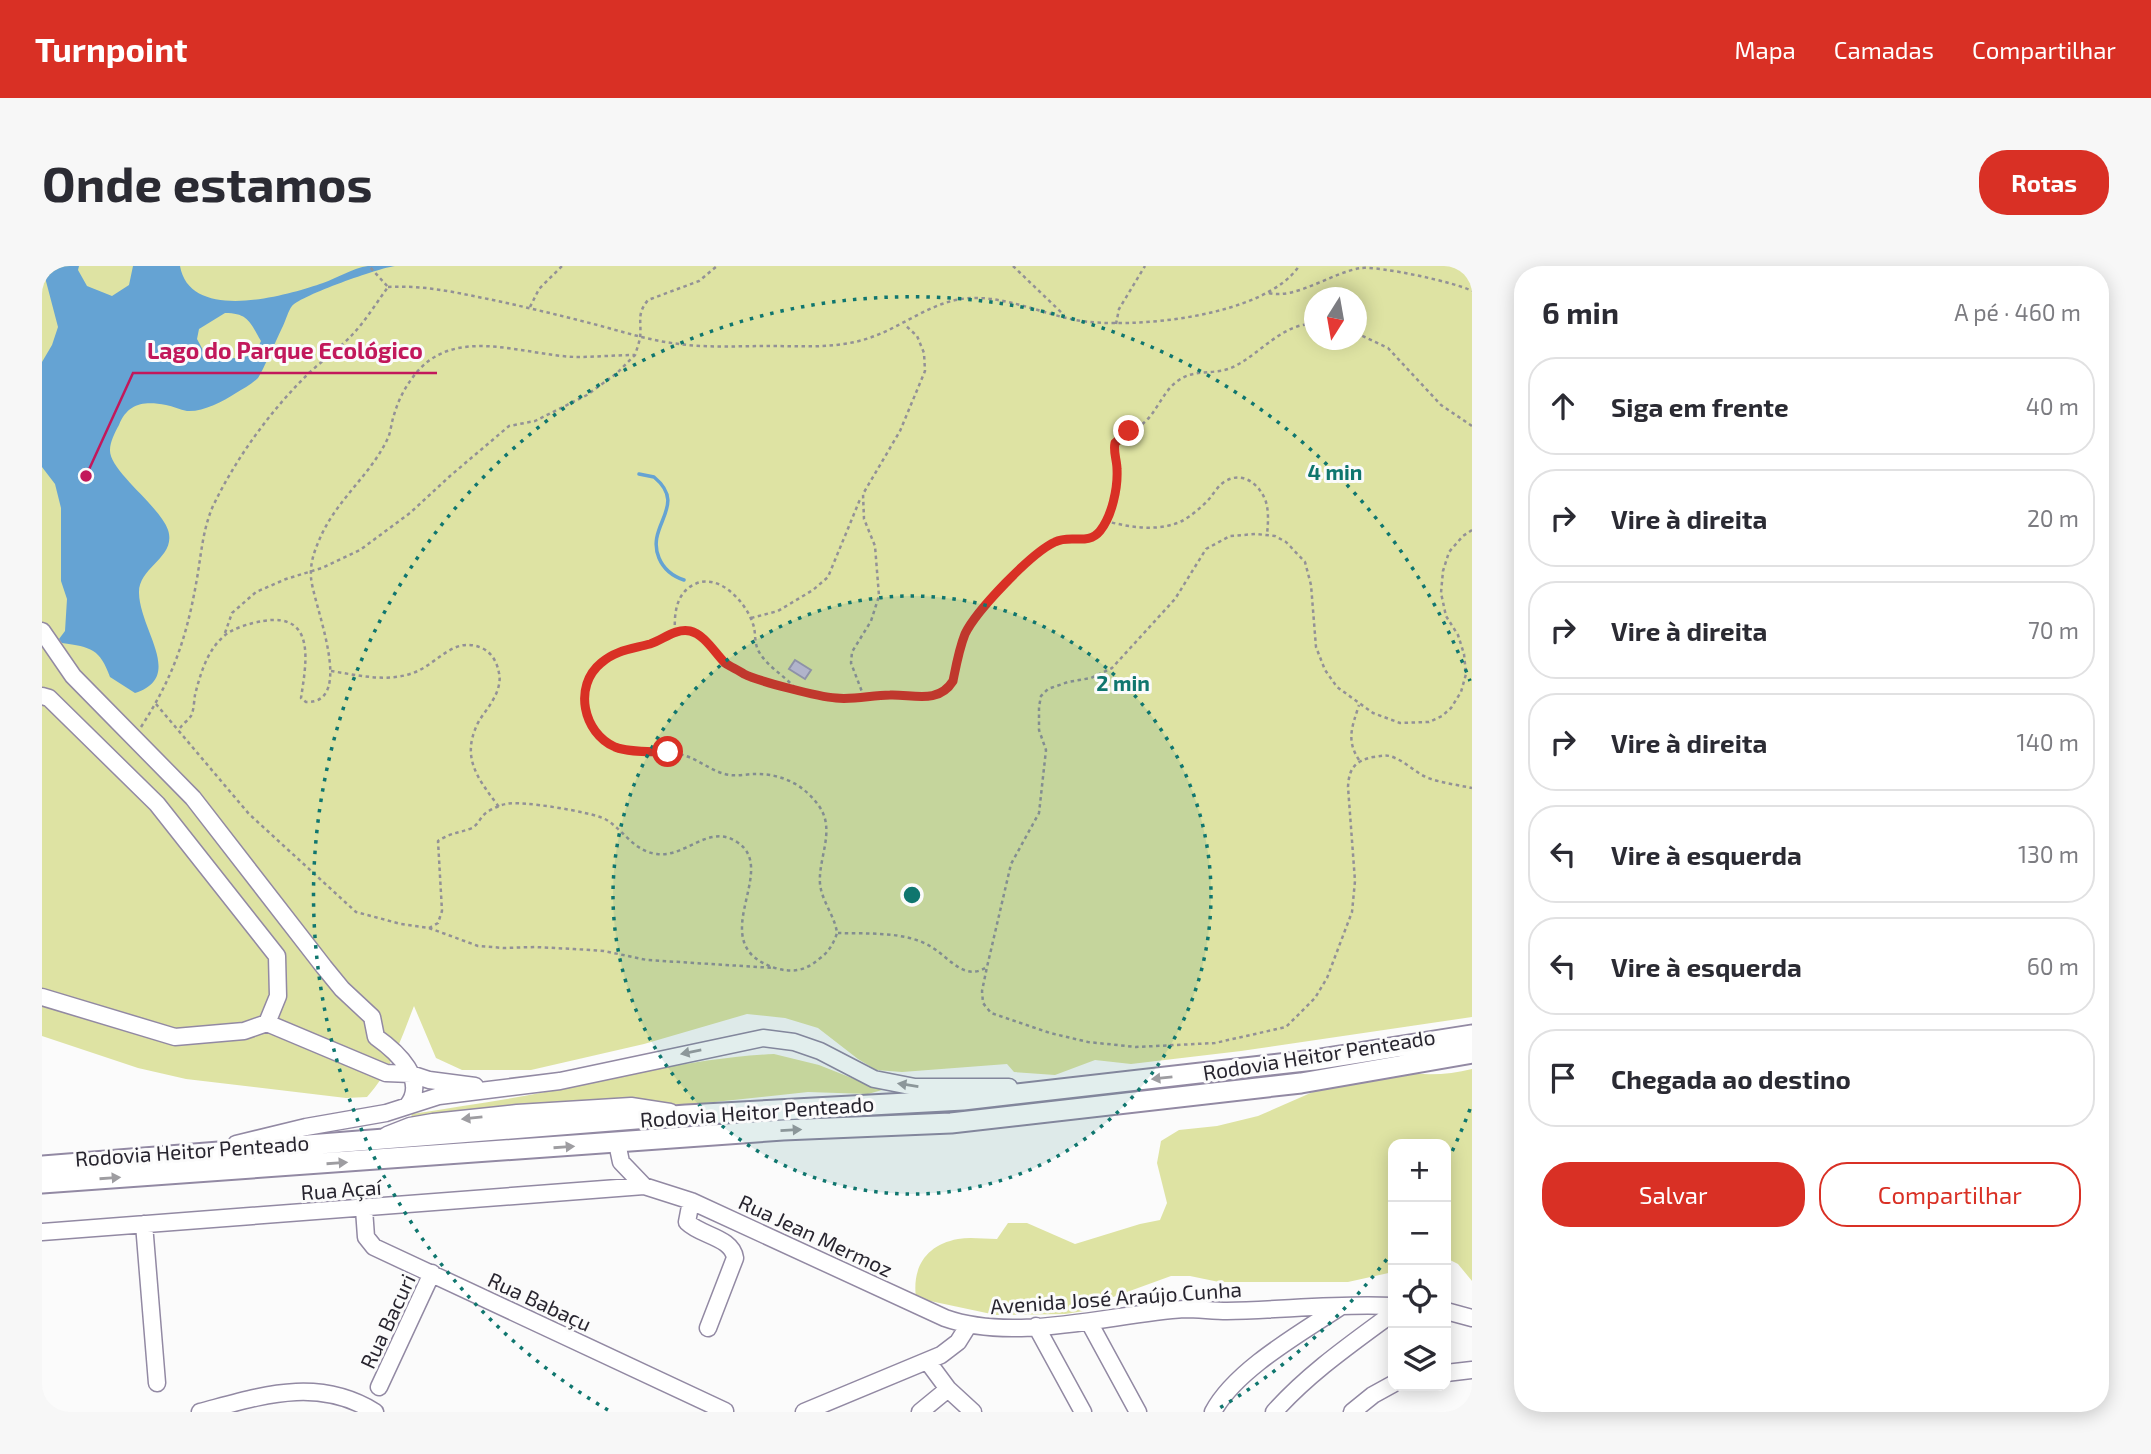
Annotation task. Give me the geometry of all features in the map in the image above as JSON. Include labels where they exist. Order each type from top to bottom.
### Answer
[{"type":"main road","name":"Rodovia Heitor Penteado","points":[[42,1166],[686,1115],[963,1100],[1314,1060],[1472,1035]]},
{"type":"main road","name":"Rodovia Heitor Penteado","points":[[42,1183],[783,1130],[951,1123],[1301,1083],[1472,1053]]},
{"type":"street","points":[[42,631],[73,676],[192,798],[342,989],[372,1017],[376,1037],[396,1051],[411,1074],[415,1086],[413,1099],[407,1106]]},
{"type":"street","points":[[42,696],[48,698],[158,804],[277,956],[278,996],[267,1023]]},
{"type":"street","points":[[42,997],[175,1037],[244,1031],[267,1023],[386,1073],[411,1074],[429,1080],[493,1089]]},
{"type":"street","points":[[197,1154],[306,1127],[386,1113],[439,1096],[559,1081],[764,1038],[794,1042],[820,1051],[874,1079],[915,1087],[1074,1088]]},
{"type":"street","points":[[617,1143],[621,1161],[644,1186]]},
{"type":"street","name":"Rua Jean Mermoz","points":[[644,1186],[691,1201],[945,1318],[968,1326]]},
{"type":"street","name":"Rua Açaí","points":[[42,1232],[644,1186]]},
{"type":"street","points":[[691,1201],[687,1222],[694,1229],[729,1245],[734,1250],[735,1258],[708,1328]]},
{"type":"street","name":"Rua Babaçu","points":[[364,1209],[366,1237],[374,1247],[725,1411]]},
{"type":"street","points":[[144,1224],[157,1383]]},
{"type":"street","name":"Rua Bacuri","points":[[379,1387],[432,1273]]},
{"type":"street","points":[[1213,1412],[1218,1402],[1242,1376],[1342,1305]]},
{"type":"street","name":"Avenida José Araújo Cunha","points":[[968,1326],[1036,1326],[1183,1310],[1388,1306]]},
{"type":"street","points":[[1451,1312],[1472,1318]]},
{"type":"street","points":[[1274,1412],[1292,1391],[1332,1357],[1388,1317]]},
{"type":"street","points":[[1089,1322],[1138,1412]]},
{"type":"street","points":[[804,1412],[928,1362],[958,1342],[968,1326]]},
{"type":"street","points":[[1036,1326],[1083,1412]]},
{"type":"street","points":[[928,1362],[948,1389],[973,1412]]},
{"type":"street","points":[[1451,1372],[1472,1370]]},
{"type":"street","points":[[1352,1412],[1388,1387]]},
{"type":"street","points":[[920,1412],[948,1389]]},
{"type":"street","points":[[200,1412],[257,1397],[296,1391],[319,1391],[344,1396],[375,1412]]},
{"type":"path","points":[[369,266],[388,287],[425,286],[530,307],[640,337],[681,345],[832,345],[870,338],[930,308],[971,298],[1003,301],[1067,318],[1116,324],[1154,323],[1234,306],[1269,293],[1284,283],[1299,266]]},
{"type":"path","points":[[530,307],[539,289],[562,266]]},
{"type":"path","points":[[179,729],[192,715],[195,696],[208,658],[224,635],[232,613],[256,592],[360,550],[410,513],[459,467],[509,426],[535,421],[587,395],[617,373],[635,355],[640,337],[638,319],[648,300],[699,281],[717,266]]},
{"type":"path","points":[[1013,266],[1067,318]]},
{"type":"path","points":[[1116,324],[1119,309],[1145,266]]},
{"type":"path","points":[[1269,293],[1279,296],[1293,293],[1335,275],[1364,267],[1452,284],[1472,291]]},
{"type":"path","points":[[134,738],[156,704],[179,655],[197,583],[204,533],[223,486],[265,423],[307,374],[354,333],[388,287]]},
{"type":"path","points":[[751,618],[778,611],[813,590],[828,577],[863,494],[900,431],[925,371],[924,353],[917,336],[904,323]]},
{"type":"path","points":[[156,704],[249,814],[356,912],[429,928],[478,946],[574,949],[660,961],[801,970],[825,955],[837,933],[833,918],[827,911],[820,880],[826,844],[824,815],[812,797],[795,782],[774,775],[730,775],[685,756],[618,748],[604,741],[594,729],[584,701],[592,673],[611,655],[656,642],[675,632],[690,631],[699,635],[727,664],[747,676],[836,698],[939,694],[949,688],[953,681],[966,632],[993,597],[1029,562],[1055,542],[1092,538],[1101,530],[1117,483],[1115,443],[1142,425],[1168,389],[1185,376],[1230,369],[1289,330],[1304,326]]},
{"type":"path","points":[[1367,338],[1388,348],[1441,405],[1472,426]]},
{"type":"path","points":[[224,635],[263,621],[278,619],[290,623],[306,645],[308,655],[301,698],[311,702],[324,697],[328,691],[331,671],[310,577],[313,556],[324,530],[388,438],[402,393],[415,374],[433,359],[453,350],[476,345],[577,357],[635,355]]},
{"type":"path","points":[[1105,521],[1127,527],[1149,528],[1183,521],[1208,501],[1226,481],[1240,477],[1254,483],[1265,500],[1267,535]]},
{"type":"path","points":[[863,494],[864,519],[875,546],[879,596],[871,621],[852,652],[851,663],[864,697]]},
{"type":"path","points":[[1472,530],[1449,552],[1443,571],[1441,593],[1446,616],[1458,635],[1464,654],[1466,674],[1461,692],[1451,708],[1429,722],[1400,723],[1373,713],[1337,687],[1325,670],[1316,647],[1311,586],[1305,562],[1286,542],[1267,535],[1230,536],[1206,550],[1175,599],[1112,668],[1091,678],[1068,682],[1048,690],[1041,696],[1039,730],[1046,750],[1039,813],[1011,864],[987,967],[982,992],[983,1003],[991,1013],[1049,1033],[1088,1042],[1136,1048],[1215,1043],[1286,1027],[1315,998],[1327,978],[1352,912],[1355,881],[1348,787],[1351,769],[1359,760],[1392,756],[1411,770],[1430,779],[1472,788]]},
{"type":"path","points":[[675,632],[679,598],[684,590],[698,582],[707,581],[722,585],[751,618],[759,651],[795,688]]},
{"type":"path","points":[[331,671],[389,678],[427,667],[454,647],[472,644],[488,651],[496,661],[500,676],[497,692],[477,724],[469,750],[473,768],[499,807]]},
{"type":"path","points":[[1359,760],[1350,747],[1352,725],[1360,704]]},
{"type":"path","points":[[429,928],[438,923],[442,911],[438,841],[450,833],[474,827],[486,813],[509,803],[588,813],[605,819],[635,846],[654,854],[676,851],[711,837],[720,836],[736,841],[744,847],[751,868],[741,935],[745,947],[757,958],[777,968]]},
{"type":"path","points":[[837,933],[918,940],[968,973],[978,973],[987,967]]},
{"type":"green space","points":[[42,266],[1472,266],[1472,1017],[1241,1051],[1131,1064],[1095,1060],[1055,1075],[1014,1072],[1007,1064],[902,1072],[876,1070],[818,1028],[785,1018],[747,1014],[644,1044],[531,1070],[462,1070],[436,1058],[414,1006],[395,1054],[367,1097],[346,1098],[186,1079],[138,1068],[42,1036]]},
{"type":"green space","points":[[774,1054],[819,1065],[882,1090],[868,1094],[808,1092],[686,1105],[567,1102],[410,1120],[412,1114],[524,1096],[656,1069]]},
{"type":"green space","points":[[1370,1067],[1421,1074],[1472,1069],[1472,1281],[1458,1264],[1451,1260],[1451,1139],[1388,1139],[1388,1273],[1348,1282],[1219,1282],[1190,1276],[1171,1276],[1105,1300],[1084,1311],[1065,1314],[996,1315],[916,1298],[919,1267],[930,1252],[947,1242],[963,1238],[997,1239],[1008,1223],[1027,1223],[1075,1244],[1160,1220],[1167,1203],[1157,1163],[1161,1141],[1179,1130],[1217,1126],[1258,1116]]},
{"type":"water","points":[[42,266],[79,266],[78,270],[87,286],[112,296],[129,285],[133,266],[180,266],[187,284],[201,295],[220,300],[241,301],[286,294],[362,267],[395,266],[310,295],[292,306],[258,378],[225,400],[193,411],[158,404],[138,405],[123,418],[111,444],[112,458],[163,521],[169,539],[163,555],[140,584],[141,608],[159,664],[157,676],[150,686],[135,693],[110,677],[102,660],[93,651],[62,643],[59,639],[65,631],[67,599],[61,581],[61,508],[55,484],[42,467],[42,362],[58,327]],"holes":[[[225,313],[244,317],[254,329],[261,341],[255,354],[229,358],[204,352],[197,339],[199,329]]]},
{"type":"building","points":[[795,660],[811,670],[805,679],[789,669]]},
{"type":"waterway","points":[[639,474],[654,477],[664,487],[668,497],[667,507],[656,546],[666,569],[684,580]]},
{"type":"place","name":"Lago do Parque Ecológico","points":[[86,476]]},
{"type":"route","points":[[668,752],[618,748],[604,741],[594,729],[587,716],[584,701],[587,685],[599,664],[611,655],[663,639],[675,632],[690,631],[699,635],[727,664],[747,676],[836,698],[889,695],[916,698],[939,694],[949,688],[953,681],[966,632],[993,597],[1029,562],[1055,542],[1065,539],[1085,540],[1101,530],[1117,483],[1113,449],[1115,443],[1129,431]]}]
